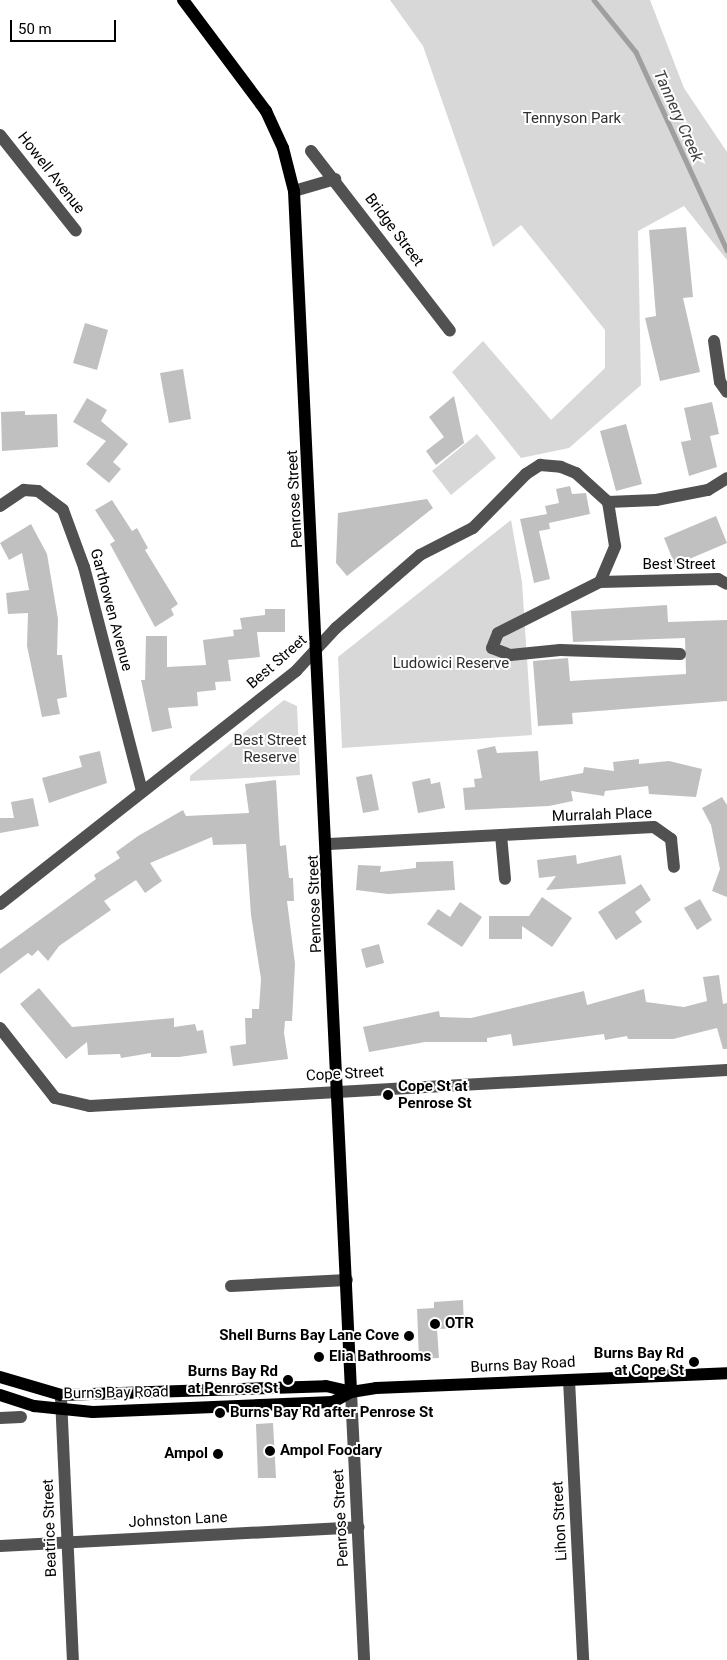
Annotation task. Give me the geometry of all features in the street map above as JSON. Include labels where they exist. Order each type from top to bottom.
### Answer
[{"type":"main road","name":"Penrose Street","points":[[183,0],[241,72],[283,148],[294,191],[329,844],[351,1392]]},
{"type":"main road","name":"Burns Bay Road","points":[[0,1377],[61,1395],[326,1386],[351,1392],[727,1373]]},
{"type":"main road","name":"Burns Bay Road","points":[[0,1395],[62,1411],[333,1402],[351,1392]]},
{"type":"street","name":"Howell Avenue","points":[[0,135],[76,231]]},
{"type":"street","name":"Bridge Street","points":[[311,151],[450,331]]},
{"type":"street","points":[[294,191],[335,180]]},
{"type":"street","points":[[714,341],[720,382],[727,392]]},
{"type":"street","name":"Best Street","points":[[0,904],[142,792],[318,648],[420,555],[473,528],[526,474],[553,465],[576,473],[608,502]]},
{"type":"street","points":[[600,582],[615,546],[608,502],[656,500],[708,490],[727,478]]},
{"type":"street","name":"Garthowen Avenue","points":[[0,506],[24,490],[38,490],[63,510],[84,567],[142,792]]},
{"type":"street","name":"Best Street","points":[[680,654],[560,650],[510,655],[492,648],[498,633],[600,582],[718,579],[727,584]]},
{"type":"street","name":"Murralah Place","points":[[329,844],[654,827],[671,838],[674,866]]},
{"type":"street","points":[[501,835],[505,879]]},
{"type":"street","name":"Cope Street","points":[[0,1028],[55,1098],[90,1106],[338,1090],[727,1070]]},
{"type":"street","points":[[231,1286],[347,1280]]},
{"type":"street","name":"Lihon Street","points":[[569,1380],[583,1660]]},
{"type":"street","name":"Penrose Street","points":[[351,1392],[364,1660]]},
{"type":"street","name":"Beatrice Street","points":[[61,1395],[72,1660]]},
{"type":"street","points":[[0,1418],[21,1417]]},
{"type":"street","name":"Johnston Lane","points":[[0,1546],[358,1527]]},
{"type":"green space","name":"Tennyson Park","points":[[390,0],[650,0],[684,88],[727,152],[727,260],[684,206],[638,231],[641,385],[569,448],[521,458],[452,372],[483,341],[551,420],[605,368],[605,330],[521,225],[493,247],[423,46]]},
{"type":"green space","points":[[477,434],[496,458],[451,495],[432,471]]},
{"type":"green space","name":"Ludowici Reserve","points":[[511,520],[522,582],[532,735],[342,748],[338,657]]},
{"type":"green space","name":"Best Street Reserve","points":[[284,700],[297,706],[300,775],[190,781],[190,776]]},
{"type":"building","points":[[686,227],[693,297],[683,298],[700,372],[660,381],[645,318],[656,316],[649,230]]},
{"type":"building","points":[[85,323],[108,330],[97,370],[73,363]]},
{"type":"building","points":[[183,369],[191,419],[169,423],[160,373]]},
{"type":"building","points":[[454,396],[464,443],[436,465],[426,451],[444,437],[429,417]]},
{"type":"building","points":[[87,398],[107,410],[101,421],[128,444],[113,462],[121,469],[109,483],[86,464],[106,441],[73,422]]},
{"type":"building","points":[[712,402],[719,434],[710,436],[717,467],[689,476],[681,442],[691,440],[684,408]]},
{"type":"building","points":[[25,411],[25,415],[57,414],[58,447],[2,451],[1,412]]},
{"type":"building","points":[[626,424],[642,484],[616,491],[600,431]]},
{"type":"building","points":[[570,486],[572,494],[586,493],[590,514],[549,523],[550,529],[539,531],[550,579],[534,583],[520,519],[547,514],[545,506],[559,503],[556,489]]},
{"type":"building","points":[[427,499],[433,508],[347,576],[336,563],[338,513]]},
{"type":"building","points":[[112,500],[132,531],[137,528],[148,548],[145,550],[178,604],[171,609],[174,615],[155,627],[110,544],[115,541],[95,510]]},
{"type":"building","points":[[716,516],[727,543],[675,565],[664,538]]},
{"type":"building","points":[[31,524],[47,554],[58,619],[57,655],[62,655],[67,697],[57,699],[60,714],[42,717],[27,646],[28,613],[8,614],[6,593],[29,590],[22,553],[9,560],[0,543]]},
{"type":"building","points":[[667,605],[668,622],[727,620],[727,701],[572,713],[573,724],[538,726],[533,661],[568,658],[570,681],[686,674],[685,638],[573,642],[571,611]]},
{"type":"building","points":[[265,609],[285,609],[285,632],[257,632],[260,657],[228,660],[231,681],[215,682],[216,690],[197,692],[198,706],[168,708],[172,728],[152,732],[141,680],[145,680],[146,636],[167,636],[167,667],[206,665],[203,640],[234,636],[233,630],[242,629],[240,618],[265,615]]},
{"type":"building","points":[[495,746],[497,753],[538,751],[540,781],[583,773],[584,767],[614,771],[613,762],[639,759],[639,764],[669,761],[702,769],[696,797],[649,794],[648,786],[605,791],[604,796],[571,791],[573,801],[549,806],[465,810],[463,788],[475,787],[474,779],[482,778],[477,750]]},
{"type":"building","points":[[100,751],[107,783],[49,803],[42,778],[82,767],[79,756]]},
{"type":"building","points":[[372,774],[379,810],[363,813],[356,777]]},
{"type":"building","points":[[430,778],[431,784],[440,782],[445,808],[418,813],[412,782]]},
{"type":"building","points":[[276,780],[280,846],[286,845],[289,878],[293,878],[294,901],[287,901],[295,964],[292,1021],[285,1021],[284,1033],[288,1059],[233,1066],[230,1046],[246,1044],[245,1018],[252,1018],[252,1009],[259,1009],[261,979],[251,915],[246,844],[213,845],[212,837],[150,863],[162,881],[145,893],[136,880],[104,901],[111,910],[59,946],[48,961],[38,950],[32,956],[28,953],[0,974],[0,949],[96,879],[94,875],[120,858],[116,852],[138,836],[183,810],[186,816],[249,813],[245,784]]},
{"type":"building","points":[[722,797],[727,805],[727,897],[712,891],[720,869],[711,825],[702,808]]},
{"type":"building","points":[[33,798],[39,826],[0,833],[0,818],[14,818],[11,802]]},
{"type":"building","points":[[576,855],[577,864],[621,855],[626,884],[546,890],[556,876],[539,878],[537,860]]},
{"type":"building","points":[[453,861],[455,890],[388,894],[356,890],[358,865],[381,866],[380,872],[416,868],[416,862]]},
{"type":"building","points":[[641,884],[651,900],[635,912],[642,922],[616,940],[598,912]]},
{"type":"building","points":[[542,897],[572,918],[552,947],[522,926],[522,939],[489,939],[489,916],[529,916]]},
{"type":"building","points":[[700,899],[712,920],[697,930],[684,908]]},
{"type":"building","points":[[460,902],[482,917],[462,947],[427,924],[438,909],[450,917]]},
{"type":"building","points":[[379,944],[384,963],[366,968],[361,949]]},
{"type":"building","points":[[719,975],[723,1004],[727,1003],[727,1049],[723,1049],[717,1028],[673,1039],[628,1039],[627,1036],[605,1040],[604,1034],[513,1046],[511,1034],[487,1038],[487,1042],[425,1042],[369,1052],[363,1027],[439,1011],[440,1017],[471,1018],[584,991],[587,1005],[644,989],[646,1002],[684,1007],[707,1001],[703,977]]},
{"type":"building","points":[[39,988],[72,1027],[174,1018],[174,1027],[195,1024],[197,1031],[203,1030],[207,1053],[179,1057],[151,1057],[151,1053],[121,1058],[120,1054],[88,1055],[87,1042],[66,1059],[20,1004]]},
{"type":"building","points":[[463,1300],[464,1328],[437,1329],[439,1358],[419,1359],[417,1309],[434,1308],[434,1302]]},
{"type":"building","points":[[273,1423],[276,1478],[258,1478],[256,1424]]},
{"type":"waterway","name":"Tannery Creek","points":[[594,0],[636,52],[727,250]]},
{"type":"place","name":"Cope St at Penrose St","points":[[388,1095]]},
{"type":"place","name":"OTR","points":[[435,1324]]},
{"type":"place","name":"Shell Burns Bay Lane Cove","points":[[409,1336]]},
{"type":"place","name":"Elia Bathrooms","points":[[319,1357]]},
{"type":"place","name":"Burns Bay Rd at Cope St","points":[[694,1362]]},
{"type":"place","name":"Burns Bay Rd at Penrose St","points":[[288,1380]]},
{"type":"place","name":"Burns Bay Rd after Penrose St","points":[[220,1413]]},
{"type":"place","name":"Ampol Foodary","points":[[270,1451]]},
{"type":"place","name":"Ampol","points":[[218,1454]]}]
